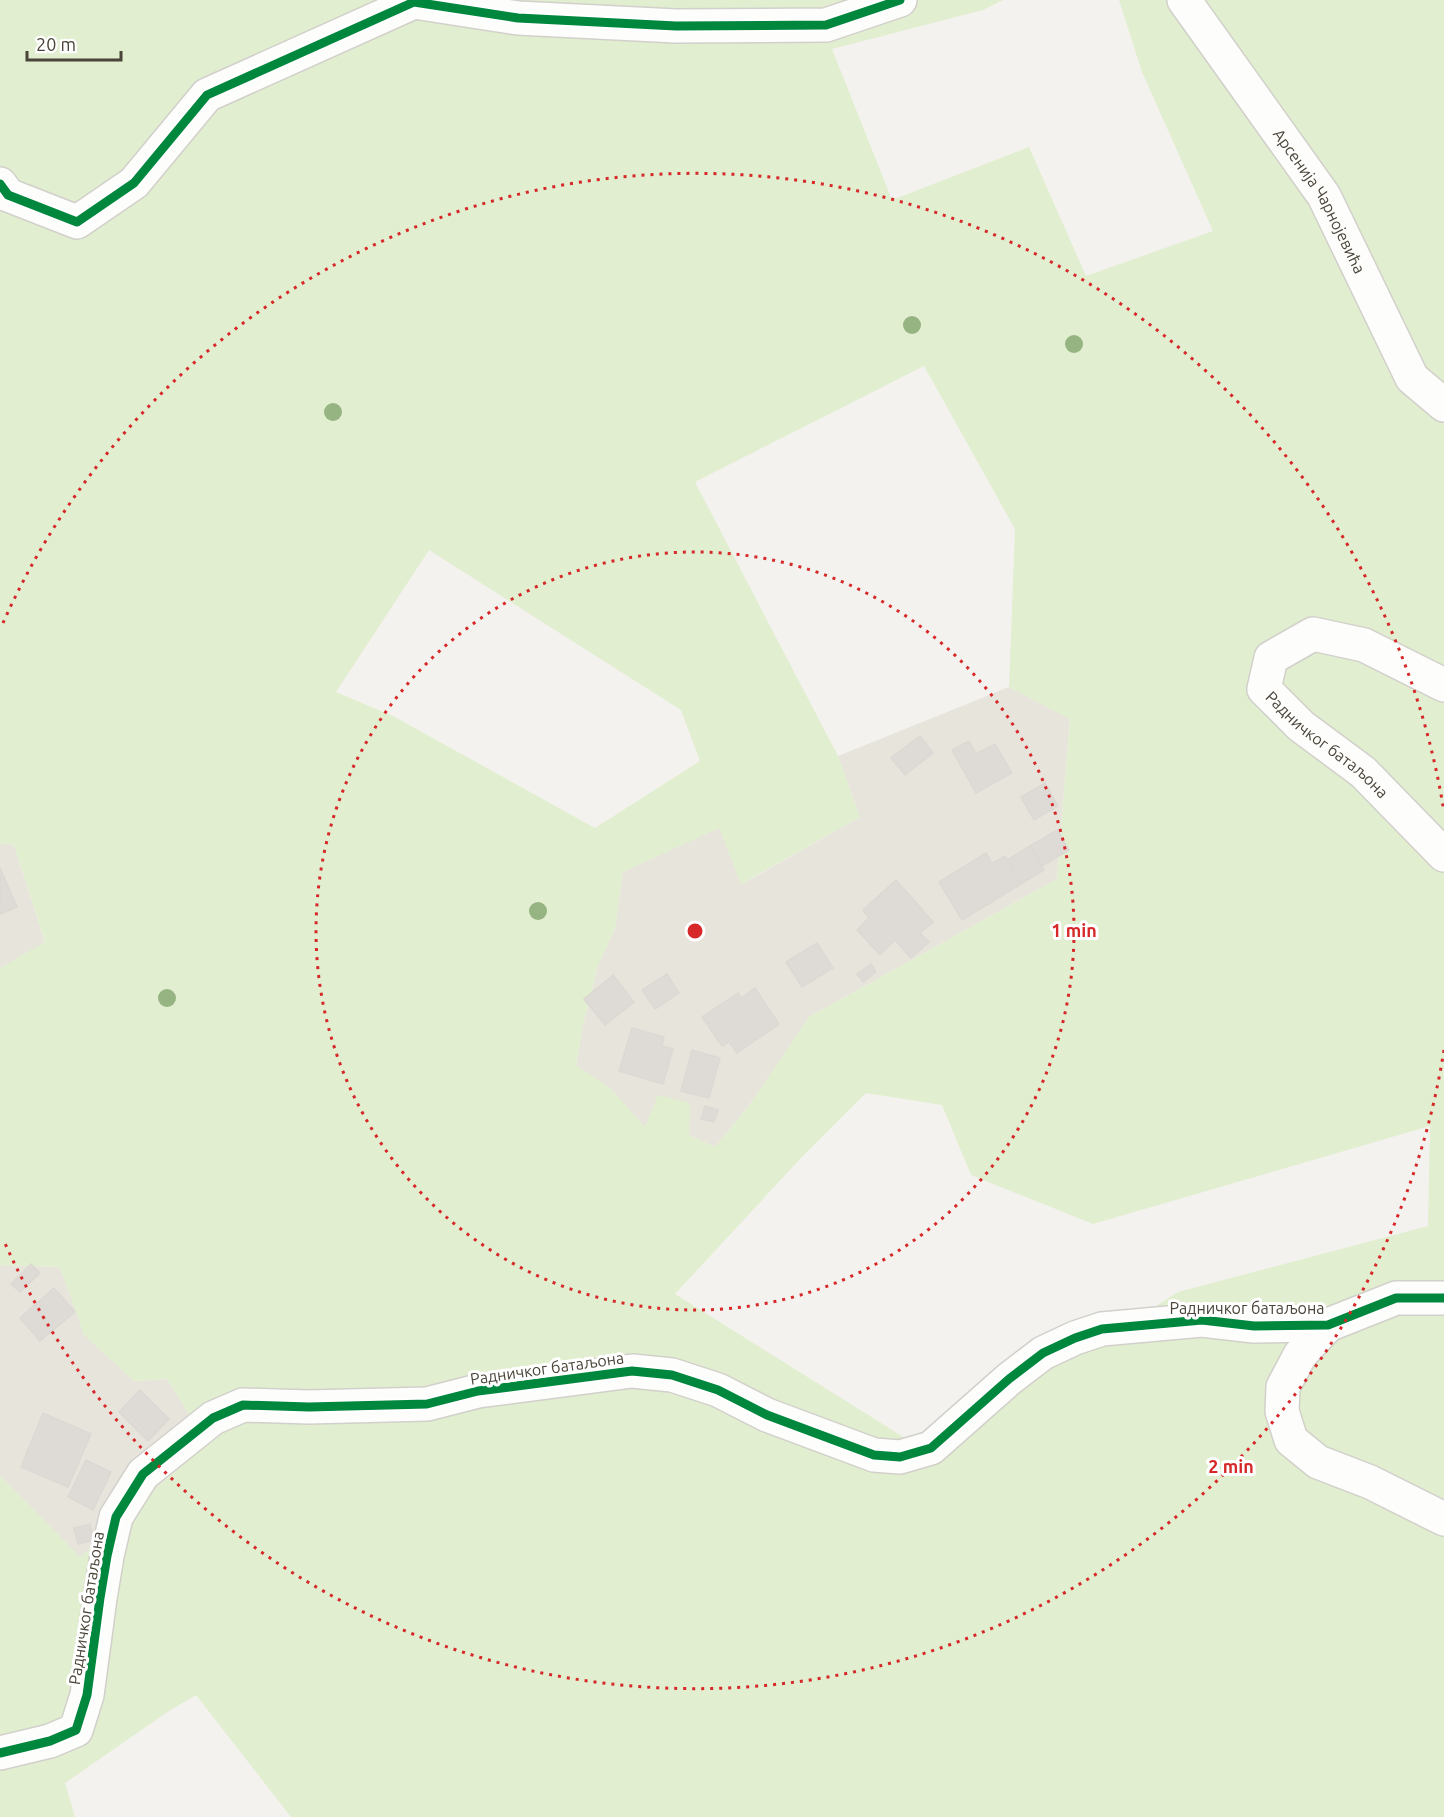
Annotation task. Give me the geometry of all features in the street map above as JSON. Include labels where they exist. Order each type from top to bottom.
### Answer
[{"type":"street","points":[[0,184],[8,195],[76,222],[135,183],[207,95],[414,2],[518,18],[687,26],[826,25],[900,0]]},
{"type":"street","name":"Арсенија Чарнојевића","points":[[1184,0],[1324,196],[1412,378],[1444,405]]},
{"type":"street","name":"Радничког батаљона","points":[[1444,685],[1364,645],[1313,634],[1271,658],[1264,689],[1301,726],[1363,772],[1444,855]]},
{"type":"street","name":"Радничког батаљона","points":[[0,1754],[50,1741],[76,1730],[87,1695],[107,1556],[116,1517],[143,1474],[213,1418],[243,1405],[309,1407],[427,1404],[478,1391],[632,1371],[672,1375],[717,1390],[767,1415],[874,1455],[900,1457],[931,1449],[1042,1353],[1102,1329],[1202,1320],[1254,1326],[1328,1325],[1396,1298],[1444,1298]]},
{"type":"street","points":[[1328,1325],[1300,1355],[1282,1387],[1282,1411],[1291,1440],[1318,1462],[1371,1482],[1444,1519]]},
{"type":"shaded area","points":[[1009,687],[1070,718],[1057,879],[809,1017],[748,1107],[715,1147],[689,1135],[645,1128],[610,1088],[576,1066],[583,1025],[598,966],[615,928],[623,872],[720,827],[742,884],[860,817],[838,756]]},
{"type":"shaded area","points":[[0,843],[14,845],[45,943],[0,968]]},
{"type":"shaded area","points":[[0,1265],[60,1267],[85,1335],[134,1381],[167,1379],[207,1442],[80,1557],[0,1476]]},
{"type":"green space","points":[[0,0],[1003,0],[983,10],[832,49],[892,200],[1029,147],[1086,276],[1213,231],[1142,72],[1119,0],[1444,0],[1444,1817],[291,1817],[196,1695],[65,1783],[75,1817],[0,1817],[0,1476],[80,1557],[207,1442],[167,1379],[134,1381],[84,1335],[60,1267],[0,1265],[0,968],[45,942],[14,845],[0,843]],"holes":[[[924,366],[1015,529],[1009,687],[1070,719],[1057,879],[809,1017],[748,1107],[715,1147],[689,1135],[690,1103],[658,1095],[645,1127],[610,1088],[576,1065],[583,1025],[598,966],[615,928],[623,872],[719,828],[741,884],[860,817],[838,756],[695,482]],[[429,550],[681,710],[700,761],[595,828],[393,716],[336,692]],[[866,1093],[942,1105],[971,1175],[1093,1224],[1430,1126],[1428,1226],[1178,1292],[1106,1338],[913,1443],[675,1294],[800,1159]]]},
{"type":"building","points":[[920,736],[933,753],[905,775],[891,758]]},
{"type":"building","points":[[969,741],[976,754],[995,744],[1012,773],[976,793],[952,750]]},
{"type":"building","points":[[1045,783],[1058,806],[1034,820],[1021,797]]},
{"type":"building","points":[[1057,830],[1069,850],[1042,866],[1030,846]]},
{"type":"building","points":[[1030,846],[1044,870],[1021,884],[1007,860]]},
{"type":"building","points":[[986,853],[992,863],[1005,856],[1021,884],[962,920],[939,882]]},
{"type":"building","points":[[0,868],[17,907],[0,914]]},
{"type":"building","points":[[896,880],[933,922],[920,933],[929,942],[911,958],[895,940],[880,955],[857,930],[869,918],[863,910]]},
{"type":"building","points":[[817,943],[833,968],[802,987],[786,962]]},
{"type":"building","points":[[871,964],[876,972],[863,982],[857,974]]},
{"type":"building","points":[[667,974],[679,993],[655,1009],[642,990]]},
{"type":"building","points":[[613,975],[634,1002],[605,1025],[584,999]]},
{"type":"building","points":[[755,988],[779,1024],[737,1053],[729,1042],[722,1046],[702,1017],[738,993],[741,998]]},
{"type":"building","points":[[632,1028],[664,1037],[662,1046],[673,1049],[663,1084],[619,1071]]},
{"type":"building","points":[[692,1050],[720,1058],[709,1098],[681,1091]]},
{"type":"building","points":[[705,1106],[718,1110],[714,1122],[701,1119]]},
{"type":"building","points":[[31,1264],[40,1273],[20,1292],[11,1284]]},
{"type":"building","points":[[54,1288],[75,1312],[40,1341],[20,1318]]},
{"type":"building","points":[[140,1390],[169,1419],[148,1441],[119,1412]]},
{"type":"building","points":[[43,1413],[91,1434],[68,1487],[21,1467]]},
{"type":"building","points":[[86,1460],[111,1472],[93,1510],[68,1497]]},
{"type":"building","points":[[90,1524],[94,1540],[78,1544],[74,1528]]},
{"type":"cycle path","points":[[0,184],[8,195],[77,222],[134,183],[207,95],[414,2],[518,18],[676,26],[826,25],[900,0]]},
{"type":"cycle path","points":[[0,1753],[50,1741],[76,1730],[87,1695],[100,1598],[116,1517],[143,1474],[213,1418],[243,1405],[309,1407],[427,1404],[478,1391],[632,1371],[672,1375],[718,1390],[767,1415],[874,1455],[900,1457],[931,1448],[1009,1379],[1043,1353],[1075,1338],[1102,1329],[1202,1320],[1254,1326],[1328,1325],[1396,1298],[1444,1298]]}]
